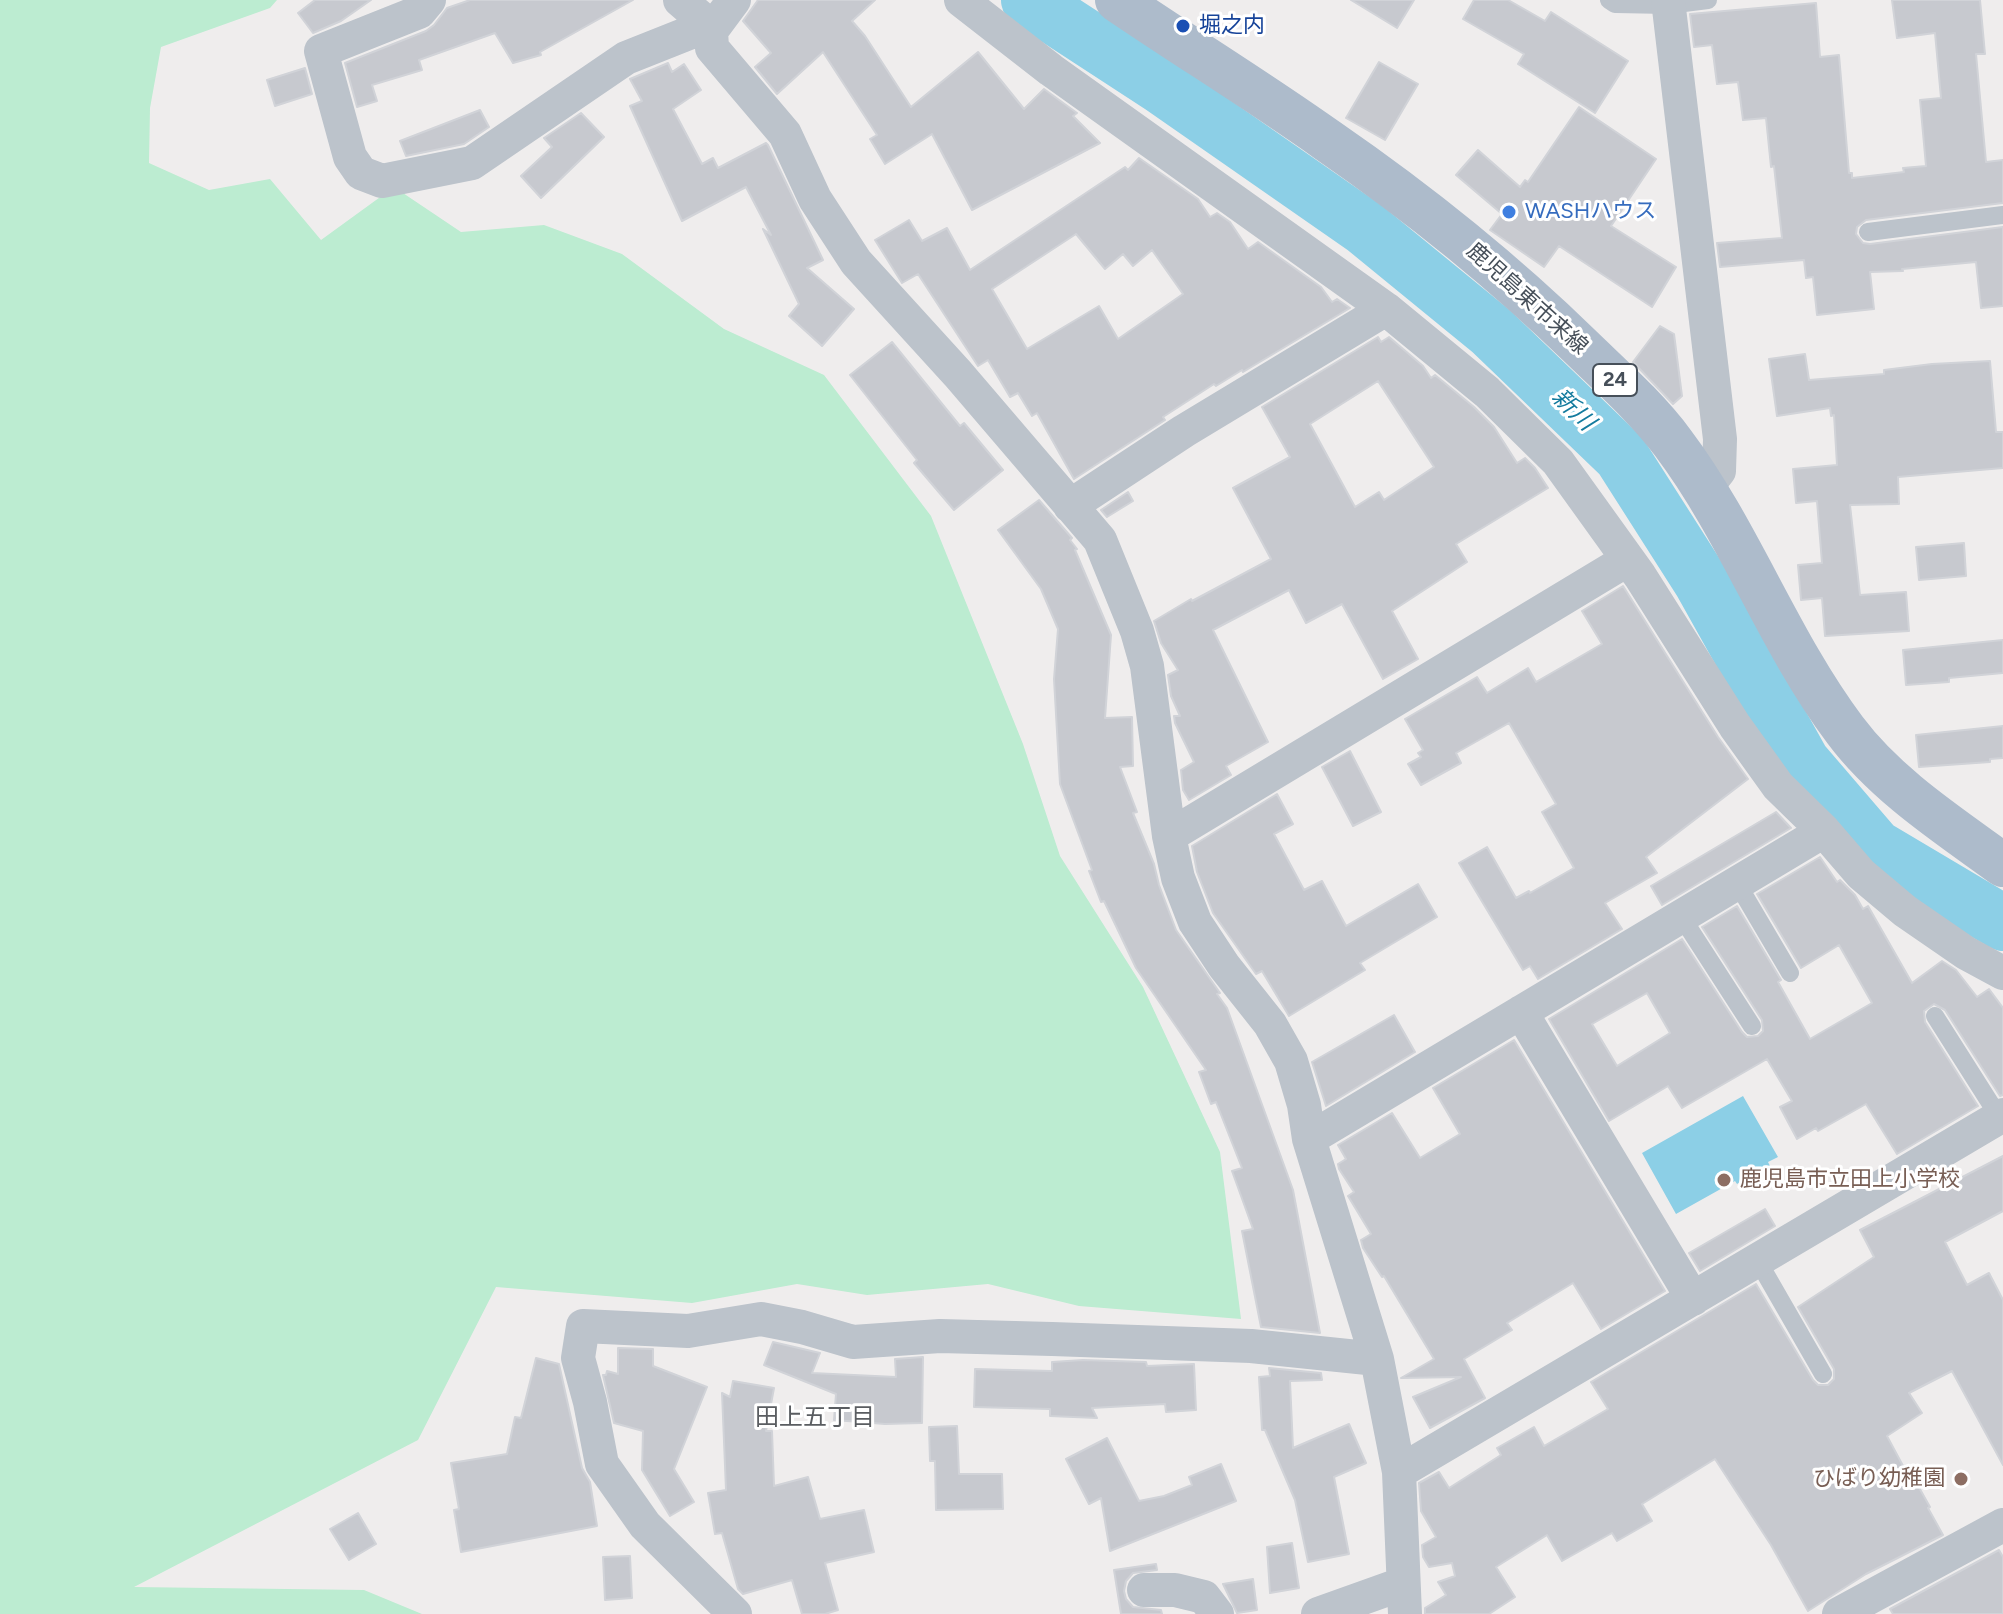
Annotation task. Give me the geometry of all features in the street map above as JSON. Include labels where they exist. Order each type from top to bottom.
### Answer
[{"type":"main road","name":"鹿児島東市来線","points":[[1117,0],[1165,16],[1451,231],[1538,305],[1621,385],[1672,442],[1704,490],[1793,648],[1845,731],[1885,774],[2003,865]]},
{"type":"street","points":[[429,0],[419,12],[321,51],[350,157],[361,173],[382,181],[472,163],[626,58],[710,28],[734,0]]},
{"type":"street","points":[[680,0],[710,28],[712,48],[785,134],[815,199],[856,262],[958,374],[1100,540],[1137,631],[1147,666],[1169,836],[1178,878],[1195,922],[1224,966],[1270,1024],[1291,1061],[1304,1105],[1309,1139],[1377,1359],[1399,1472],[1404,1599],[1318,1614]]},
{"type":"street","points":[[961,0],[1051,70],[1386,309],[1487,392],[1558,462],[1640,576],[1735,726],[1778,786],[1824,831],[1861,874],[1905,911],[1966,953],[2003,973]]},
{"type":"street","points":[[1668,2],[1720,439],[1719,471],[1704,490]]},
{"type":"street","points":[[1070,506],[1184,431],[1386,309]]},
{"type":"street","points":[[1169,836],[1627,560]]},
{"type":"street","points":[[1309,1139],[1824,831]]},
{"type":"street","points":[[1521,1012],[1693,1299]]},
{"type":"street","points":[[1399,1472],[2001,1116]]},
{"type":"street","points":[[735,1614],[645,1525],[602,1464],[578,1358],[583,1326],[688,1331],[761,1319],[853,1342],[940,1336],[1068,1339],[1251,1346],[1377,1359]]},
{"type":"street","points":[[1839,1614],[2003,1525]]},
{"type":"street","points":[[1144,1590],[1175,1590],[1204,1597],[1217,1614]]},
{"type":"lane","points":[[1609,0],[1615,4],[1708,0]]},
{"type":"lane","points":[[1868,232],[2003,215]]},
{"type":"lane","points":[[1737,883],[1790,973]]},
{"type":"lane","points":[[1681,916],[1752,1026]]},
{"type":"lane","points":[[1935,1016],[2001,1116]]},
{"type":"lane","points":[[1758,1261],[1823,1374]]},
{"type":"green space","points":[[0,0],[277,0],[270,8],[161,47],[150,108],[149,163],[209,190],[270,179],[321,240],[394,187],[461,232],[544,225],[622,254],[724,329],[824,375],[931,516],[1023,744],[1060,856],[1143,987],[1220,1152],[1241,1319],[1079,1306],[988,1284],[867,1295],[797,1284],[692,1303],[496,1287],[418,1440],[134,1587],[364,1590],[422,1614],[0,1614]]},
{"type":"water","points":[[1743,1096],[1778,1157],[1768,1162],[1770,1166],[1737,1184],[1735,1181],[1676,1214],[1642,1153]]},
{"type":"building","points":[[315,0],[371,0],[341,21],[313,33],[298,13]]},
{"type":"building","points":[[470,0],[633,0],[540,52],[541,55],[513,63],[495,33],[419,60],[422,70],[372,85],[377,101],[357,107],[345,63],[426,31],[447,8]]},
{"type":"building","points":[[758,0],[875,0],[852,21],[911,107],[978,52],[1024,109],[1044,89],[1077,113],[1073,116],[1100,143],[972,210],[932,134],[885,164],[870,139],[877,135],[823,52],[777,94],[755,67],[771,53],[743,21]]},
{"type":"building","points":[[1351,0],[1414,0],[1397,28]]},
{"type":"building","points":[[1474,0],[1508,0],[1545,21],[1551,12],[1628,61],[1595,113],[1518,64],[1524,54],[1463,19]]},
{"type":"building","points":[[1892,0],[1980,0],[1985,54],[1976,54],[1986,162],[2003,160],[2003,203],[1866,220],[1857,227],[1856,234],[1863,243],[1870,244],[2003,227],[2003,306],[1981,308],[1976,262],[1870,272],[1874,309],[1817,315],[1813,277],[1806,278],[1804,260],[1720,267],[1717,243],[1782,238],[1774,166],[1771,167],[1766,118],[1743,120],[1738,82],[1717,84],[1712,45],[1694,47],[1690,14],[1816,3],[1820,57],[1839,55],[1849,173],[1852,173],[1852,178],[1904,172],[1903,168],[1926,166],[1920,100],[1941,98],[1935,33],[1897,38]]},
{"type":"building","points":[[1379,62],[1418,84],[1385,140],[1346,118]]},
{"type":"building","points":[[668,63],[672,72],[684,64],[701,90],[673,109],[702,164],[713,158],[718,168],[766,143],[768,145],[823,260],[807,268],[854,309],[822,346],[789,316],[799,304],[763,229],[771,235],[746,187],[682,221],[630,106],[642,101],[630,79]]},
{"type":"building","points":[[305,68],[312,94],[275,106],[267,80]]},
{"type":"building","points":[[1579,107],[1656,159],[1611,226],[1676,267],[1652,307],[1559,246],[1544,267],[1490,230],[1502,214],[1456,175],[1478,150],[1520,187],[1525,180],[1528,182]]},
{"type":"building","points":[[480,110],[489,127],[464,144],[406,156],[400,141]]},
{"type":"building","points":[[581,113],[604,137],[541,198],[521,176],[552,147],[544,138]]},
{"type":"building","points":[[1139,158],[1198,199],[1210,217],[1217,213],[1230,222],[1248,249],[1258,242],[1321,287],[1332,302],[1337,299],[1350,308],[1243,372],[1216,386],[1214,384],[1074,479],[1037,413],[1032,416],[1018,393],[1010,397],[988,360],[978,366],[918,274],[902,283],[875,240],[909,220],[922,241],[947,228],[970,270],[1125,167],[1128,170]],"holes":[[[1076,234],[1105,269],[1123,254],[1133,266],[1152,250],[1183,294],[1118,339],[1099,306],[1027,349],[992,289]]]},
{"type":"building","points":[[1660,326],[1674,334],[1682,396],[1673,404],[1633,362]]},
{"type":"building","points":[[1378,337],[1381,342],[1389,337],[1423,366],[1431,378],[1435,375],[1474,407],[1494,427],[1517,463],[1525,458],[1548,488],[1456,544],[1467,562],[1392,611],[1418,659],[1383,679],[1342,604],[1306,623],[1289,590],[1213,630],[1268,742],[1226,766],[1231,775],[1189,800],[1183,790],[1181,770],[1194,762],[1175,723],[1174,716],[1180,716],[1171,696],[1168,675],[1178,670],[1161,643],[1154,621],[1271,559],[1233,488],[1290,457],[1262,407]],"holes":[[[1378,381],[1434,467],[1384,500],[1379,492],[1355,507],[1310,424]]]},
{"type":"building","points":[[892,342],[960,426],[964,423],[1003,470],[954,510],[914,463],[917,460],[850,375]]},
{"type":"building","points":[[1805,354],[1809,380],[1884,374],[1884,370],[1932,364],[1990,361],[1996,432],[2003,432],[2003,468],[1898,477],[1899,504],[1850,505],[1860,595],[1906,592],[1909,631],[1825,636],[1822,598],[1801,600],[1798,565],[1822,563],[1817,501],[1796,503],[1793,469],[1837,465],[1834,415],[1831,416],[1830,408],[1777,416],[1769,359]]},
{"type":"building","points":[[1128,492],[1133,501],[1107,517],[1101,510]]},
{"type":"building","points":[[1039,500],[1072,538],[1070,540],[1077,549],[1111,635],[1105,718],[1132,717],[1133,766],[1120,767],[1137,812],[1133,813],[1176,930],[1227,1008],[1293,1190],[1320,1333],[1261,1327],[1242,1231],[1253,1229],[1232,1171],[1242,1168],[1216,1102],[1211,1104],[1199,1072],[1206,1070],[1136,968],[1104,901],[1101,902],[1089,871],[1092,870],[1060,784],[1054,679],[1058,629],[1041,589],[998,530]]},
{"type":"building","points":[[1964,543],[1966,576],[1919,580],[1916,547]]},
{"type":"building","points":[[1623,586],[1748,779],[1646,857],[1657,873],[1605,903],[1622,929],[1538,979],[1530,966],[1523,970],[1459,863],[1487,847],[1516,898],[1574,868],[1542,812],[1556,804],[1509,723],[1456,753],[1461,763],[1421,785],[1408,764],[1421,757],[1418,753],[1423,750],[1405,719],[1477,677],[1487,693],[1528,668],[1536,682],[1602,644],[1582,611]]},
{"type":"building","points":[[2003,640],[2003,673],[1906,685],[1903,650]]},
{"type":"building","points":[[2003,726],[2003,758],[1990,759],[1990,762],[1919,767],[1916,735]]},
{"type":"building","points":[[1350,751],[1381,812],[1353,826],[1322,767]]},
{"type":"building","points":[[1277,794],[1293,824],[1274,834],[1304,890],[1322,881],[1346,926],[1418,884],[1437,917],[1360,963],[1365,970],[1289,1016],[1262,971],[1256,974],[1213,913],[1197,872],[1192,846]]},
{"type":"building","points":[[1776,812],[1791,828],[1662,905],[1651,886]]},
{"type":"building","points":[[1820,857],[1837,882],[1840,880],[1855,895],[1863,909],[1868,906],[1912,983],[1942,961],[1956,970],[1977,997],[1989,989],[2003,1008],[2003,1095],[2000,1096],[1945,1010],[1934,1004],[1924,1011],[1925,1022],[1978,1106],[1897,1154],[1866,1104],[1797,1139],[1780,1107],[1792,1101],[1767,1059],[1682,1108],[1668,1086],[1609,1121],[1549,1019],[1682,939],[1742,1032],[1747,1037],[1758,1036],[1763,1031],[1762,1020],[1702,927],[1737,906],[1781,980],[1778,982],[1810,1039],[1872,1003],[1839,945],[1801,968],[1757,894]],"holes":[[[1647,993],[1670,1033],[1617,1066],[1592,1024]]]},
{"type":"building","points":[[1394,1015],[1415,1052],[1326,1106],[1312,1062]]},
{"type":"building","points":[[1514,1040],[1665,1291],[1601,1329],[1573,1283],[1507,1323],[1512,1330],[1464,1359],[1485,1398],[1430,1428],[1413,1397],[1461,1377],[1401,1378],[1434,1359],[1384,1276],[1363,1248],[1361,1240],[1371,1234],[1348,1196],[1354,1192],[1339,1169],[1338,1164],[1346,1159],[1338,1145],[1392,1113],[1420,1158],[1460,1134],[1433,1088]]},
{"type":"building","points":[[2003,1156],[2003,1211],[1945,1242],[1967,1285],[1989,1273],[2003,1300],[2003,1465],[1952,1371],[1909,1393],[1922,1413],[1887,1436],[1909,1477],[1912,1475],[1943,1535],[1866,1574],[1808,1611],[1771,1545],[1715,1459],[1642,1504],[1652,1521],[1617,1541],[1612,1533],[1562,1561],[1547,1535],[1496,1567],[1515,1597],[1489,1614],[1425,1614],[1425,1608],[1446,1595],[1438,1582],[1455,1576],[1452,1563],[1429,1567],[1423,1557],[1422,1545],[1436,1537],[1421,1511],[1419,1483],[1439,1472],[1449,1488],[1501,1455],[1497,1448],[1534,1427],[1544,1446],[1608,1409],[1591,1382],[1756,1284],[1813,1380],[1818,1385],[1828,1385],[1834,1379],[1834,1369],[1798,1307],[1874,1257],[1860,1230]]},
{"type":"building","points":[[1765,1209],[1775,1226],[1700,1271],[1689,1253]]},
{"type":"building","points":[[773,1342],[820,1353],[812,1373],[896,1377],[895,1359],[923,1357],[922,1423],[834,1420],[836,1394],[764,1365]]},
{"type":"building","points":[[618,1348],[653,1349],[653,1366],[707,1387],[674,1469],[694,1502],[670,1516],[642,1470],[643,1431],[614,1423],[603,1375],[607,1371],[618,1374]]},
{"type":"building","points":[[536,1358],[559,1364],[582,1468],[590,1482],[597,1526],[461,1552],[454,1510],[459,1509],[451,1463],[507,1454],[515,1417],[521,1418]]},
{"type":"building","points":[[1052,1362],[1146,1362],[1147,1366],[1194,1364],[1196,1410],[1166,1412],[1165,1404],[1092,1408],[1097,1418],[1050,1416],[1050,1409],[974,1407],[975,1369],[1052,1371]]},
{"type":"building","points":[[1269,1368],[1321,1373],[1322,1380],[1290,1381],[1293,1448],[1349,1424],[1366,1463],[1334,1477],[1349,1554],[1308,1562],[1295,1500],[1265,1430],[1262,1430],[1259,1377],[1270,1376]]},
{"type":"building","points":[[733,1381],[774,1388],[766,1431],[772,1431],[774,1486],[808,1477],[820,1519],[864,1510],[874,1552],[825,1563],[838,1610],[825,1614],[802,1614],[792,1580],[743,1594],[738,1589],[722,1533],[715,1534],[708,1493],[726,1490],[722,1393],[730,1397]]},
{"type":"building","points":[[957,1426],[959,1474],[1002,1474],[1003,1509],[936,1510],[935,1461],[930,1461],[929,1427]]},
{"type":"building","points":[[1107,1438],[1139,1501],[1164,1496],[1192,1485],[1189,1477],[1221,1464],[1236,1501],[1110,1551],[1101,1498],[1089,1504],[1066,1459]]},
{"type":"building","points":[[358,1513],[376,1544],[349,1560],[330,1529]]},
{"type":"building","points":[[1292,1543],[1299,1588],[1270,1593],[1267,1547]]},
{"type":"building","points":[[1999,1550],[2003,1557],[2003,1614],[1893,1614],[1890,1609]]},
{"type":"building","points":[[630,1556],[632,1598],[605,1600],[603,1557]]},
{"type":"building","points":[[1156,1564],[1157,1570],[1133,1573],[1126,1581],[1124,1591],[1133,1607],[1161,1610],[1162,1614],[1121,1614],[1114,1570]]},
{"type":"building","points":[[1253,1579],[1257,1610],[1237,1613],[1223,1584]]},
{"type":"waterway","name":"新川","points":[[1029,0],[1161,86],[1365,228],[1491,331],[1621,456],[1702,583],[1802,762],[1875,847],[2003,923]]},
{"type":"place","name":"堀之内","points":[[1183,26]]},
{"type":"place","name":"WASHハウス","points":[[1509,212]]},
{"type":"place","name":"鹿児島市立田上小学校","points":[[1724,1180]]},
{"type":"place","name":"ひばり幼稚園","points":[[1961,1479]]},
{"type":"district","name":"田上五丁目","points":[[815,1418]]}]
